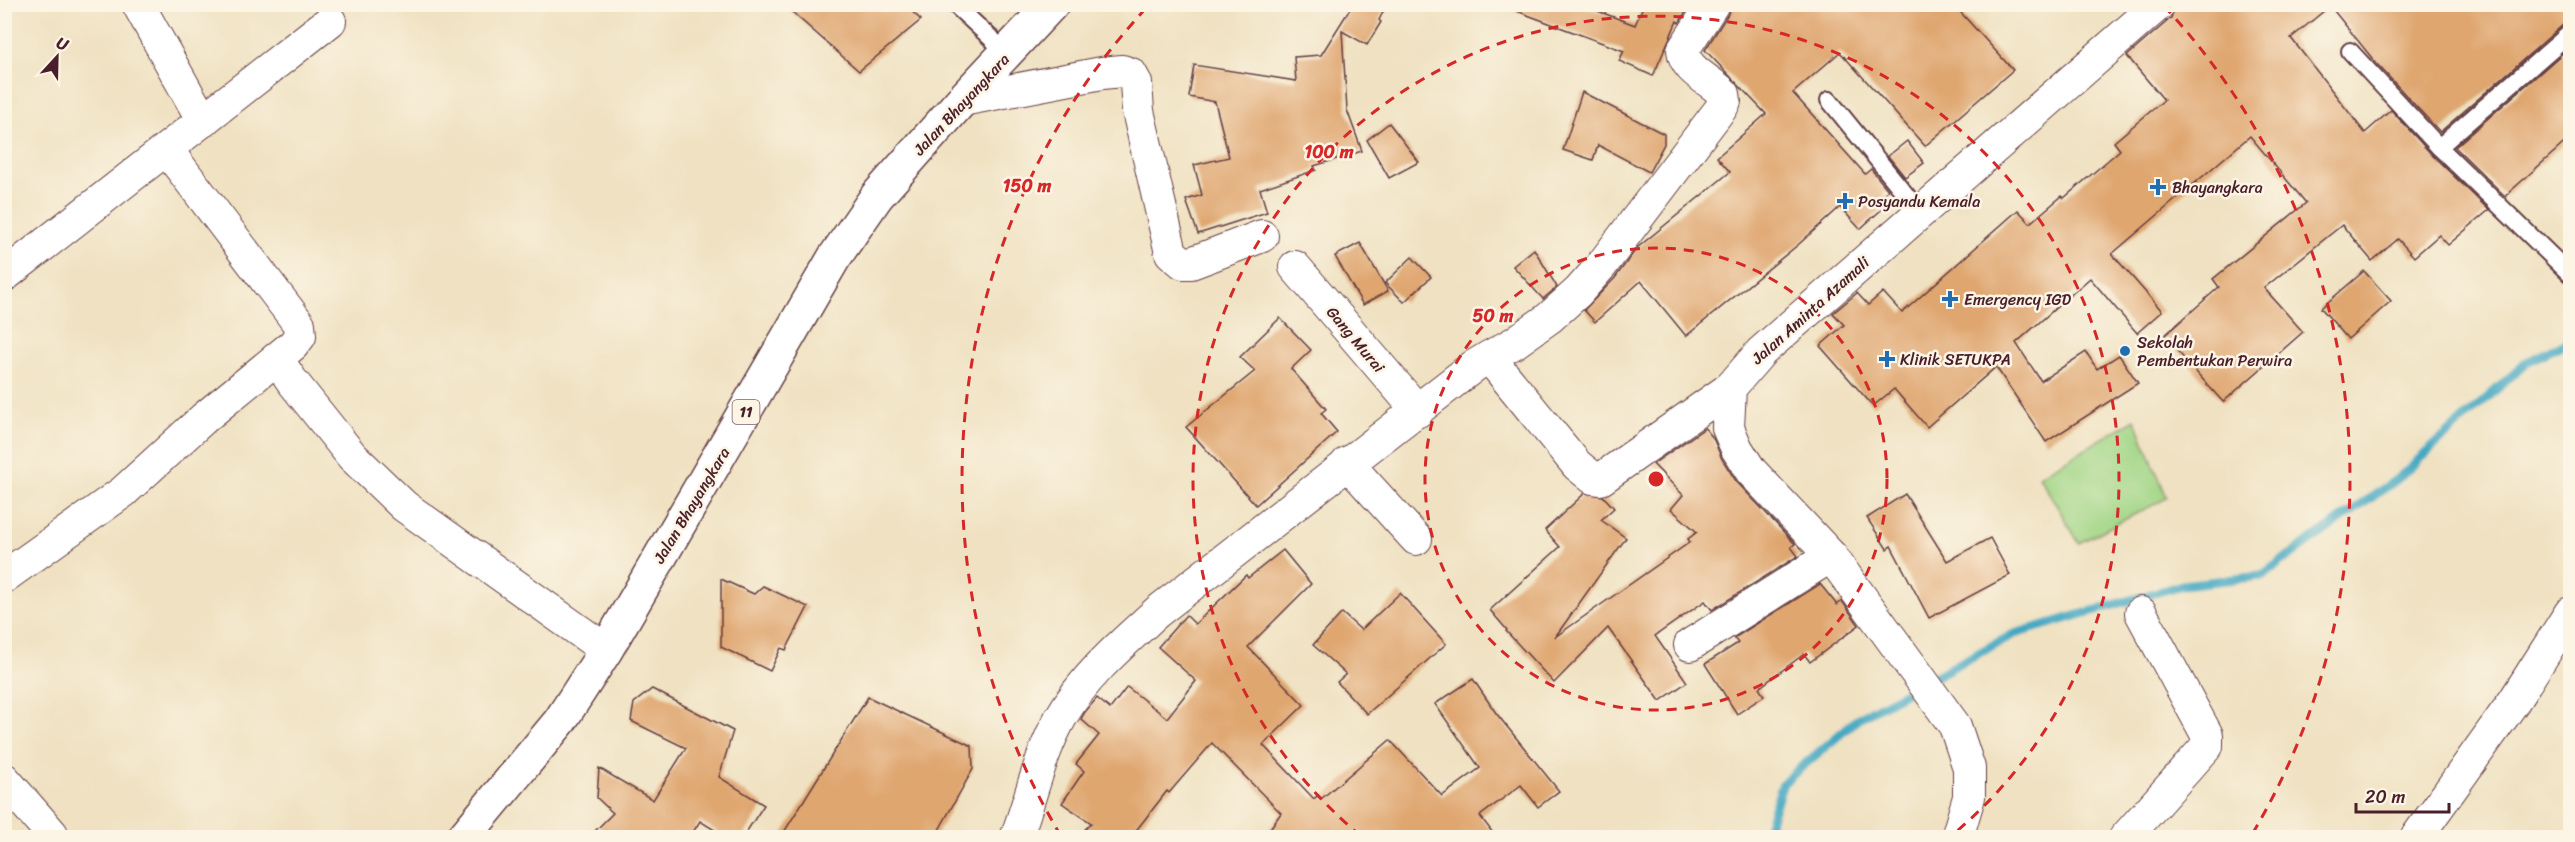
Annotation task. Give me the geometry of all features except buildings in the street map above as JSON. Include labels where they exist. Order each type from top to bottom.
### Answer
[{"type":"highway","name":"Jalan Bhayangkara","points":[[463,837],[560,721],[606,650],[834,258],[877,196],[962,100],[1008,54],[1052,4]]},
{"type":"street","points":[[138,4],[203,121]]},
{"type":"street","points":[[1016,837],[1037,775],[1061,718],[1085,682],[1115,650],[1157,612],[1418,411],[1461,375],[1514,343],[1549,318],[1578,292],[1620,241],[1725,101],[1724,94],[1689,65],[1684,58],[1683,50],[1713,4]]},
{"type":"street","name":"Jalan Aminta Azamali","points":[[1489,357],[1577,465],[1593,478],[1600,479],[1730,388],[1761,352],[2159,4]]},
{"type":"street","points":[[4,276],[330,21]]},
{"type":"street","points":[[962,100],[1102,73],[1122,71],[1131,74],[1136,82],[1138,111],[1171,254],[1183,263],[1191,263],[1262,236]]},
{"type":"street","points":[[4,577],[123,492],[204,418],[298,341],[301,331],[299,324],[167,150]]},
{"type":"street","name":"Gang Murai","points":[[1295,267],[1418,411]]},
{"type":"street","points":[[278,359],[292,381],[352,456],[404,506],[606,650]]},
{"type":"street","points":[[1730,388],[1728,428],[1737,449],[1751,471],[1831,556],[1955,726],[1970,768],[1969,797],[1957,837]]},
{"type":"street","points":[[1347,464],[1416,539]]},
{"type":"street","points":[[1690,645],[1831,556]]},
{"type":"street","points":[[2125,837],[2207,746],[2207,735],[2141,613]]},
{"type":"street","points":[[2416,837],[2514,701],[2571,613]]},
{"type":"street","points":[[4,779],[52,834]]},
{"type":"lane","points":[[954,4],[1008,54]]},
{"type":"lane","points":[[2439,147],[2571,33]]},
{"type":"lane","points":[[2350,51],[2439,147],[2571,274]]},
{"type":"lane","points":[[1829,100],[1920,212]]},
{"type":"green space","points":[[2135,419],[2167,498],[2079,543],[2039,476]]},
{"type":"waterway","points":[[1764,838],[1783,783],[1860,717],[2014,634],[2182,585],[2261,576],[2396,480],[2527,362],[2570,341]]},
{"type":"place","name":"Bhayangkara","points":[[2158,187]]},
{"type":"place","name":"Posyandu Kemala","points":[[1845,201]]},
{"type":"place","name":"Emergency IGD","points":[[1950,299]]},
{"type":"place","name":"Sekolah Pembentukan Perwira","points":[[2125,351]]},
{"type":"place","name":"Klinik SETUKPA","points":[[1887,359]]}]
